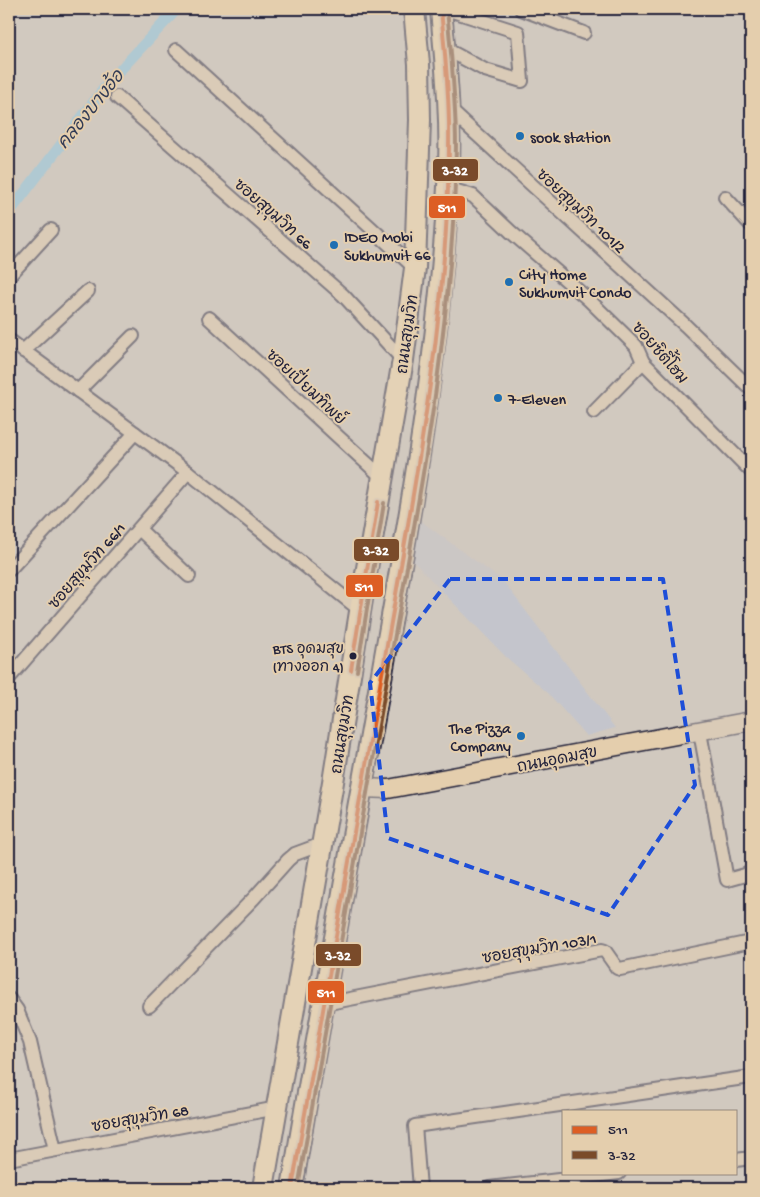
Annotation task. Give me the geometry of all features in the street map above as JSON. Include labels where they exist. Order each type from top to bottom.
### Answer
[{"type":"main road","name":"ถนนสุขุมวิท","points":[[263,1188],[403,360],[415,268],[420,120],[419,64],[414,9]]},
{"type":"main road","name":"ถนนสุขุมวิท","points":[[292,1188],[397,590],[429,386],[439,304],[449,162],[448,109],[441,9]]},
{"type":"main road","name":"ถนนอุดมสุข","points":[[362,788],[388,789],[751,721]]},
{"type":"main road","points":[[333,782],[362,788]]},
{"type":"main road","points":[[277,1108],[304,1111]]},
{"type":"street","points":[[444,48],[485,70],[522,81],[518,32],[446,9]]},
{"type":"street","points":[[521,9],[584,33]]},
{"type":"street","points":[[176,50],[415,268]]},
{"type":"street","name":"ซอยสุขุมวิท 66","points":[[117,96],[343,295],[403,360]]},
{"type":"street","name":"ซอยสุขุมวิท 101/2","points":[[448,109],[751,389]]},
{"type":"street","name":"ซอยซิตี้โฮม","points":[[447,188],[474,196],[511,232],[589,300],[636,346],[643,362],[751,471]]},
{"type":"street","points":[[725,197],[751,225]]},
{"type":"street","points":[[9,276],[51,230]]},
{"type":"street","points":[[88,292],[14,346],[188,472],[360,610]]},
{"type":"street","name":"ซอยเปี่ยมทิพย์","points":[[209,318],[382,478]]},
{"type":"street","points":[[78,391],[133,336]]},
{"type":"street","points":[[594,412],[643,362]]},
{"type":"street","points":[[9,570],[135,433]]},
{"type":"street","name":"ซอยสุขุมวิท 66/1","points":[[9,678],[188,472]]},
{"type":"street","points":[[139,529],[189,576]]},
{"type":"street","points":[[700,732],[727,880],[751,872]]},
{"type":"street","points":[[149,1006],[295,854],[322,844]]},
{"type":"street","name":"ซอยสุขุมวิท 103/1","points":[[324,1004],[602,950],[620,969],[751,942]]},
{"type":"street","points":[[9,999],[17,1010],[30,1042],[55,1150]]},
{"type":"street","points":[[420,1188],[415,1126],[751,1077]]},
{"type":"street","name":"ซอยสุขุมวิท 68","points":[[9,1159],[277,1108]]},
{"type":"street","points":[[738,1160],[751,1158]]},
{"type":"street","points":[[489,1188],[609,1174]]},
{"type":"highlighted area","points":[[450,579],[663,579],[695,785],[608,915],[388,838],[370,683]]},
{"type":"shaded area","points":[[418,519],[503,581],[615,728],[586,736],[548,693],[506,657],[410,558]]},
{"type":"waterway","name":"คลองบางอ้อ","points":[[9,213],[108,83],[177,9]]},
{"type":"transit line","name":"511","points":[[292,1188],[418,467],[436,338],[443,274],[449,146],[448,95],[441,9]]},
{"type":"transit line","name":"3-32","points":[[298,1188],[414,531],[434,403],[449,274],[454,210],[456,129],[447,9]]},
{"type":"transit line","name":"511","points":[[351,670],[378,502]]},
{"type":"transit line","name":"3-32","points":[[357,671],[384,503]]},
{"type":"place","name":"sook station","points":[[520,136]]},
{"type":"place","name":"IDEO Mobi Sukhumvit 66","points":[[334,245]]},
{"type":"place","name":"City Home Sukhumvit Condo","points":[[509,282]]},
{"type":"place","name":"7-Eleven","points":[[498,398]]},
{"type":"place","name":"BTS อุดมสุข (ทางออก 4)","points":[[353,656]]},
{"type":"place","name":"The Pizza Company","points":[[521,736]]}]
